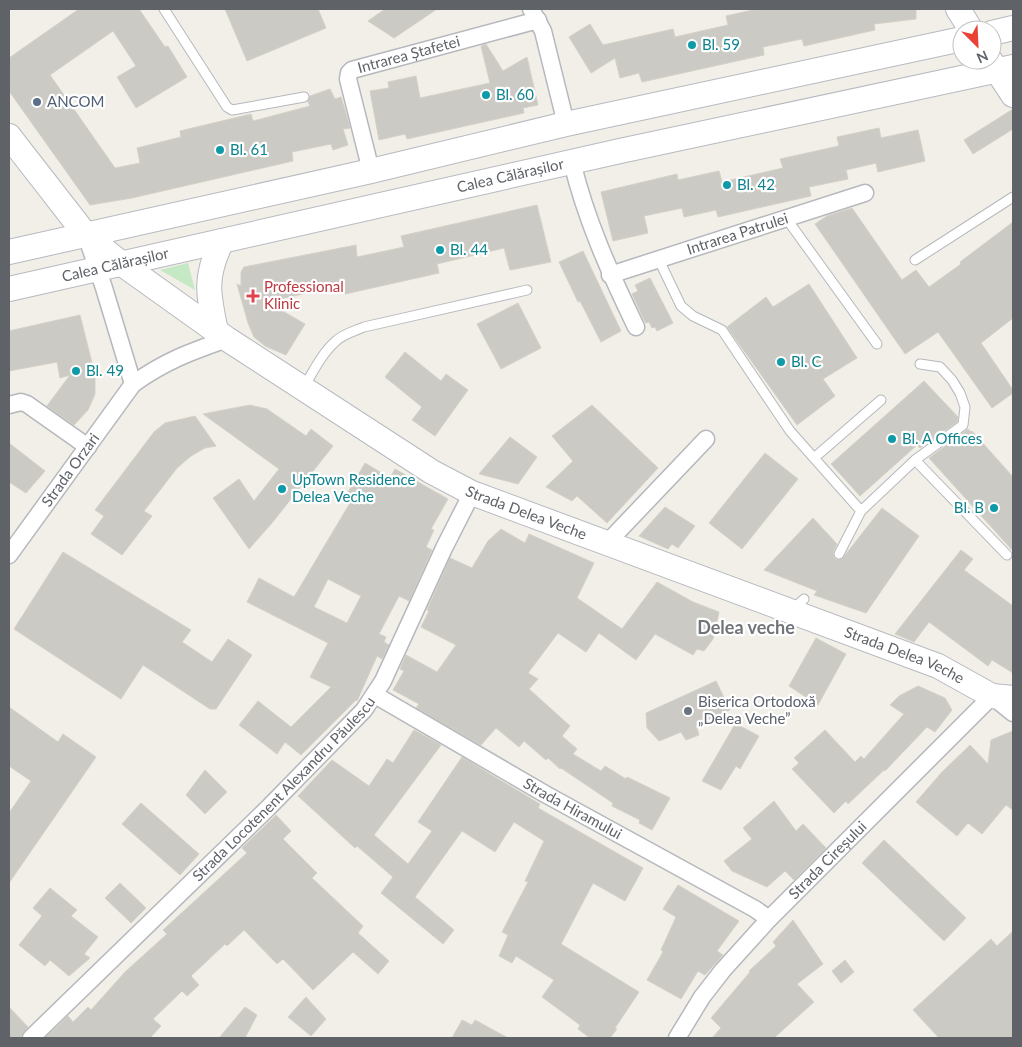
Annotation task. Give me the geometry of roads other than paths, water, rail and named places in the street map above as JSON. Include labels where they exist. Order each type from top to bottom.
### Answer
[{"type":"main road","points":[[958,9],[965,20]]},
{"type":"main road","points":[[9,252],[372,171],[566,124],[952,41]]},
{"type":"main road","name":"Calea Călărașilor","points":[[9,289],[982,70]]},
{"type":"main road","points":[[1002,70],[1013,95]]},
{"type":"main road","name":"Strada Delea Veche","points":[[9,136],[86,235],[122,264],[221,335],[432,472],[472,493],[608,544],[797,606],[938,666],[1003,697]]},
{"type":"main road","points":[[221,335],[209,284],[212,263],[222,242]]},
{"type":"street","name":"Intrarea Ștafetei","points":[[372,171],[348,79],[349,73],[352,70],[534,15]]},
{"type":"street","points":[[534,15],[543,31],[566,124]]},
{"type":"street","points":[[572,162],[582,200],[598,246],[610,275],[636,326]]},
{"type":"street","name":"Intrarea Patrulei","points":[[610,275],[865,193]]},
{"type":"street","points":[[86,235],[133,384]]},
{"type":"street","name":"Strada Orzari","points":[[9,555],[133,384],[154,369],[221,335]]},
{"type":"street","points":[[9,405],[21,402],[27,404],[88,447]]},
{"type":"street","points":[[608,544],[706,439]]},
{"type":"street","name":"Strada Locotenent Alexandru Păulescu","points":[[31,1038],[268,808],[364,710],[375,695],[472,493]]},
{"type":"street","name":"Strada Hiramului","points":[[375,695],[545,794],[770,919]]},
{"type":"street","points":[[1003,697],[1013,713]]},
{"type":"street","name":"Strada Cireșului","points":[[677,1038],[702,997],[770,919],[1003,697]]},
{"type":"lane","points":[[164,9],[227,108],[232,110],[304,98]]},
{"type":"lane","points":[[915,260],[1013,197]]},
{"type":"lane","points":[[786,218],[877,344]]},
{"type":"lane","points":[[658,258],[681,306],[693,316],[722,330],[790,431],[861,511]]},
{"type":"lane","points":[[302,388],[329,348],[336,341],[350,333],[364,327],[527,290]]},
{"type":"lane","points":[[840,554],[861,511],[915,460],[963,425],[965,407],[960,393],[952,380],[940,368],[920,364]]},
{"type":"lane","points":[[814,458],[880,400]]},
{"type":"lane","points":[[915,460],[1007,555]]},
{"type":"place","name":"Bl. 59","points":[[692,45]]},
{"type":"place","name":"Bl. 60","points":[[486,95]]},
{"type":"place","name":"ANCOM","points":[[37,102]]},
{"type":"place","name":"Bl. 61","points":[[220,150]]},
{"type":"place","name":"Bl. 42","points":[[727,185]]},
{"type":"place","name":"Bl. 44","points":[[440,250]]},
{"type":"place","name":"Professional Klinic","points":[[253,296]]},
{"type":"place","name":"Bl. C","points":[[781,362]]},
{"type":"place","name":"Bl. 49","points":[[76,371]]},
{"type":"place","name":"Bl. A Offices","points":[[892,439]]},
{"type":"place","name":"UpTown Residence Delea Veche","points":[[282,489]]},
{"type":"place","name":"Bl. B","points":[[994,508]]},
{"type":"place","name":"Biserica Ortodoxă „Delea Veche”","points":[[688,711]]},
{"type":"district","name":"Delea veche","points":[[746,628]]}]
